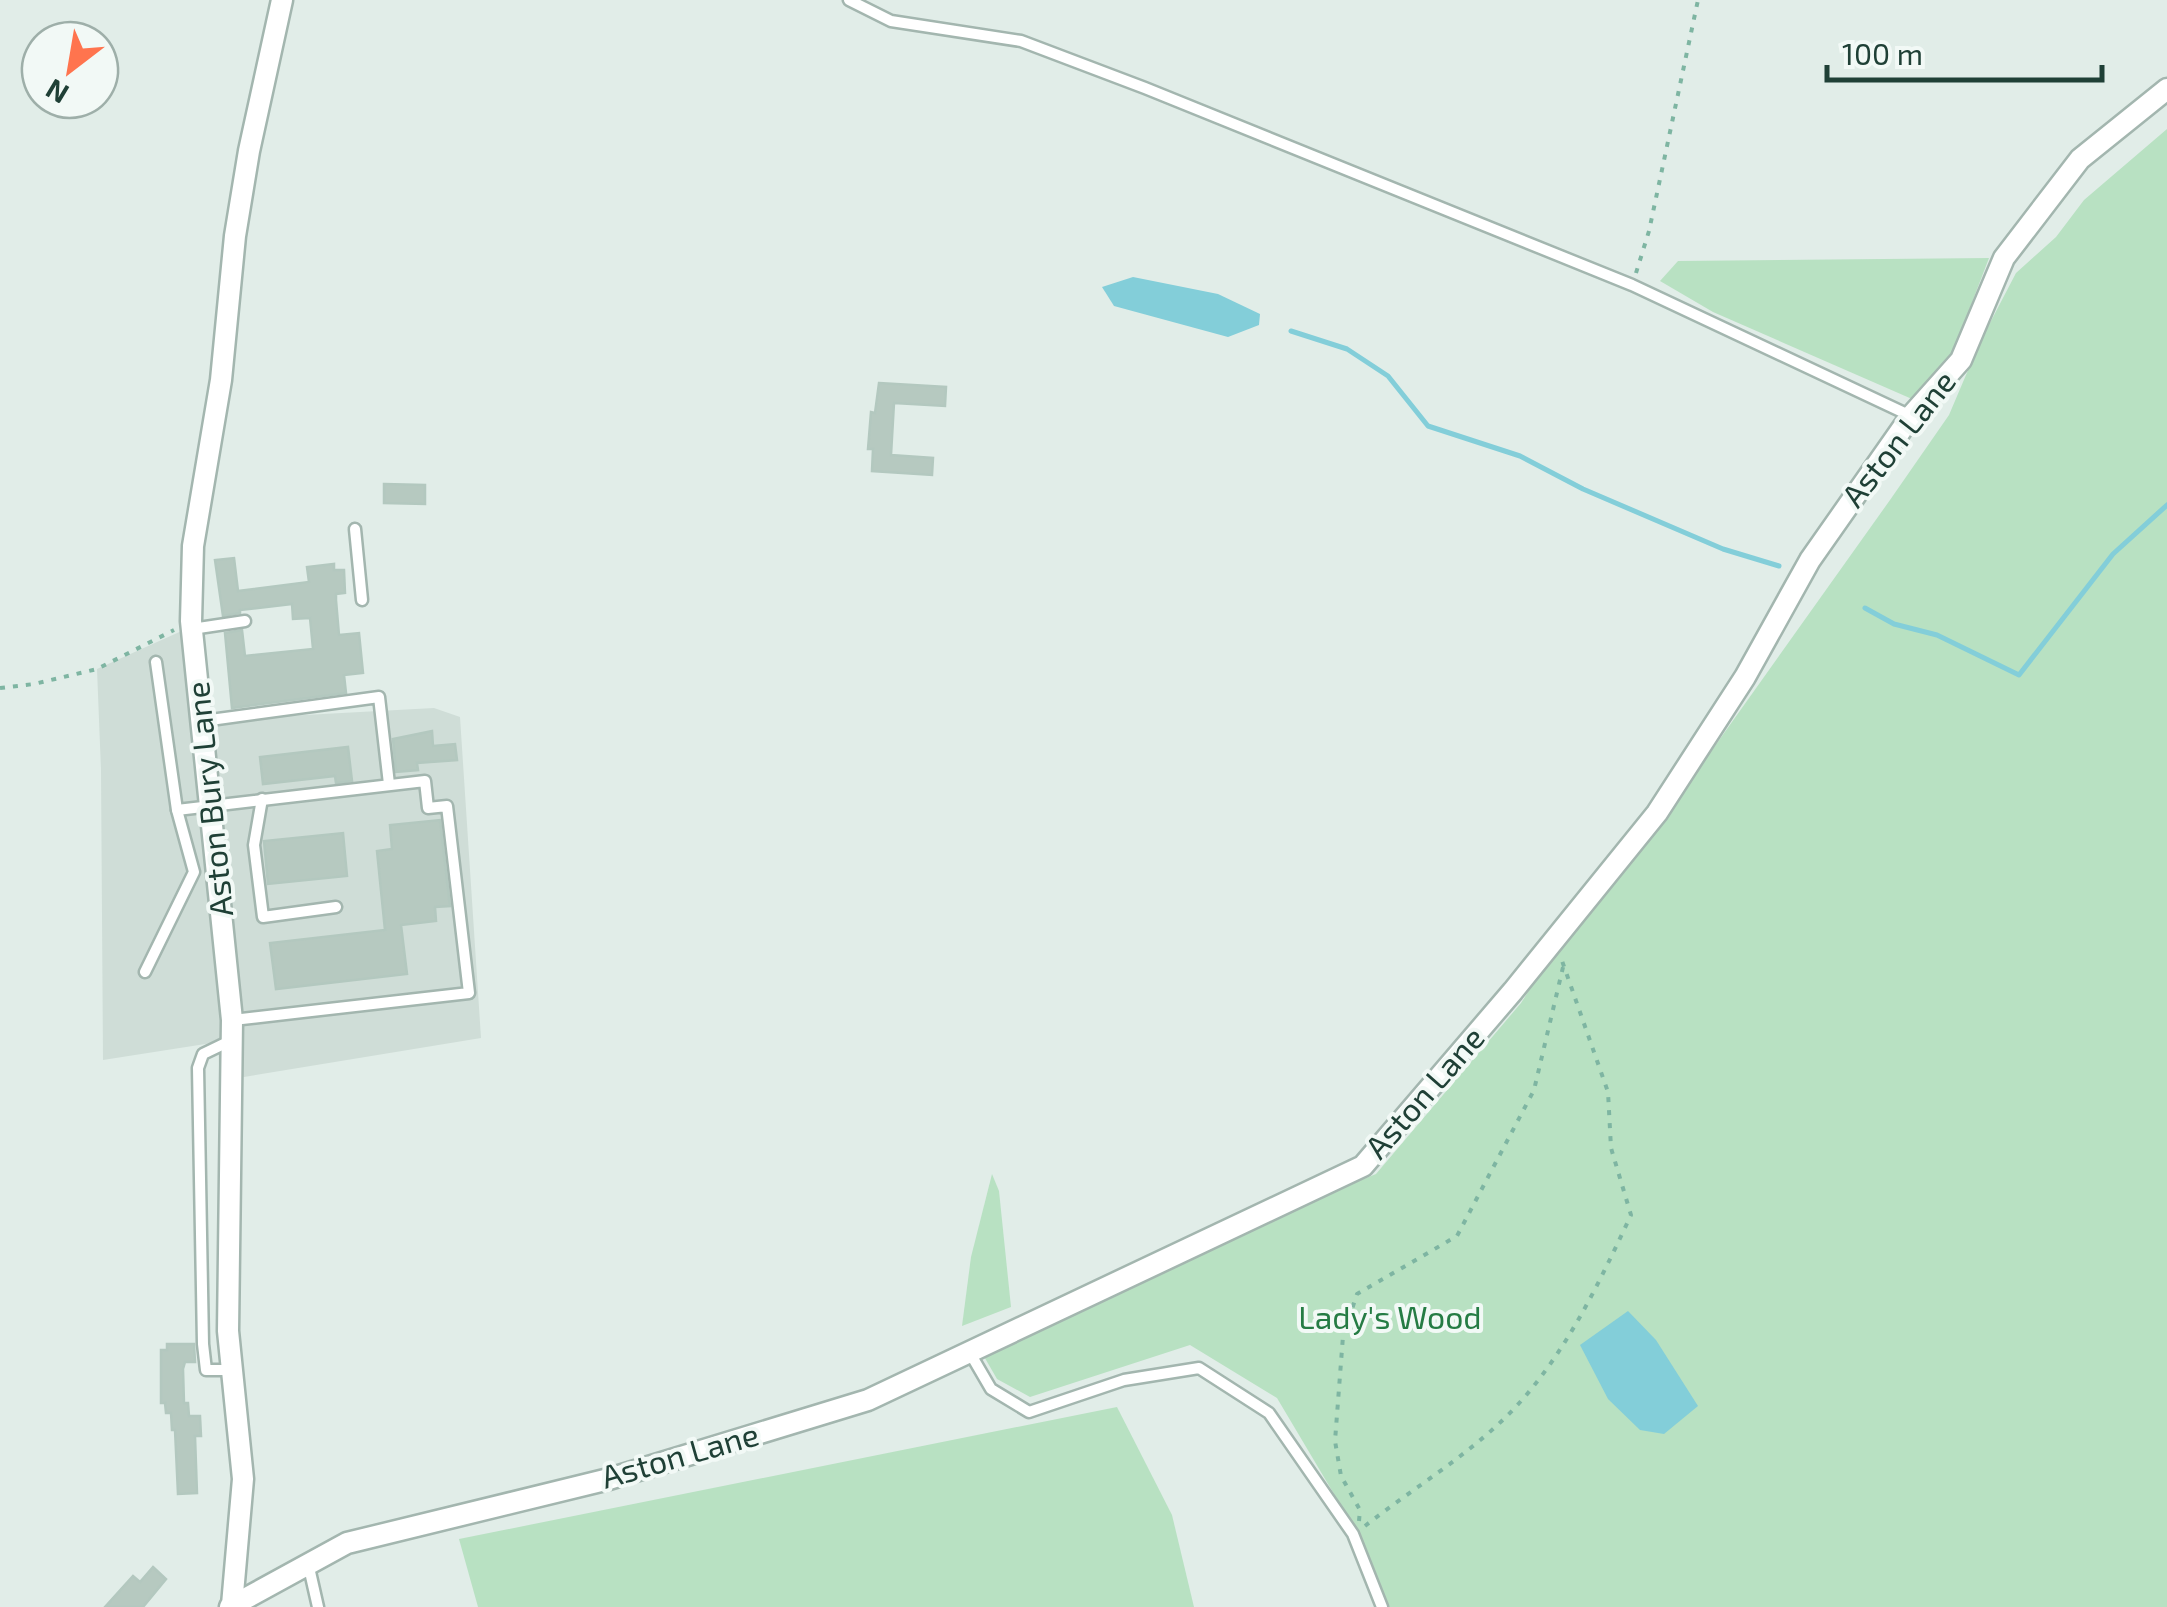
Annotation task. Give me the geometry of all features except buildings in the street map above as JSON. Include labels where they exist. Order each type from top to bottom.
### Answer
[{"type":"street","name":"Aston Bury Lane","points":[[231,1606],[243,1479],[242,1445],[230,1370],[232,1030],[191,625],[193,546],[221,380],[235,236],[282,0]]},
{"type":"street","name":"Aston Lane","points":[[231,1606],[348,1543],[609,1478],[868,1400],[1364,1166],[1513,991],[1656,813],[1745,676],[1810,560],[1911,416],[1961,360],[2004,258],[2080,159],[2167,89]]},
{"type":"lane","points":[[849,0],[891,21],[1022,41],[1632,285],[1911,416]]},
{"type":"lane","points":[[356,529],[362,600]]},
{"type":"lane","points":[[191,625],[244,621]]},
{"type":"lane","points":[[145,972],[194,872],[177,810],[156,662]]},
{"type":"lane","points":[[203,721],[379,697],[388,784]]},
{"type":"lane","points":[[177,810],[425,781],[428,808],[448,806],[468,993],[232,1030],[203,1054],[198,1068],[203,1344],[206,1370],[230,1370]]},
{"type":"lane","points":[[262,799],[254,845],[263,917],[336,907]]},
{"type":"lane","points":[[970,1352],[991,1389],[1029,1412],[1124,1380],[1199,1368],[1269,1413],[1353,1534],[1382,1607]]},
{"type":"lane","points":[[308,1562],[318,1607]]},
{"type":"path","points":[[1632,285],[1649,231],[1698,0]]},
{"type":"path","points":[[0,688],[97,670],[191,625]]},
{"type":"path","points":[[1353,1534],[1460,1456],[1520,1402],[1579,1324],[1631,1215],[1611,1148],[1608,1092],[1564,964],[1550,942]]},
{"type":"path","points":[[1360,1510],[1341,1476],[1336,1441],[1343,1336],[1357,1294],[1457,1236],[1534,1090],[1564,964]]},
{"type":"shaded area","points":[[195,625],[211,720],[434,708],[460,717],[481,1038],[244,1077],[219,1065],[218,1042],[103,1060],[97,669]]},
{"type":"green space","name":"Lady's Wood","points":[[2167,129],[2167,1607],[1385,1607],[1350,1521],[1277,1398],[1190,1345],[1030,1397],[997,1379],[982,1353],[1230,1233],[1376,1174],[1521,1003],[1556,948],[1643,847],[1890,500],[1949,415],[1980,342],[2016,273],[2056,237],[2084,200]]},
{"type":"green space","points":[[1989,258],[1950,360],[1912,399],[1713,312],[1660,281],[1678,261]]},
{"type":"green space","points":[[992,1174],[999,1191],[1011,1307],[962,1326],[971,1257]]},
{"type":"green space","points":[[1117,1407],[1172,1515],[1194,1607],[478,1607],[459,1539]]},
{"type":"water","points":[[1133,277],[1218,294],[1260,314],[1259,325],[1228,337],[1114,306],[1102,287]]},
{"type":"water","points":[[1628,1311],[1656,1340],[1698,1406],[1664,1434],[1640,1430],[1608,1399],[1580,1345]]},
{"type":"waterway","points":[[1291,331],[1347,349],[1388,376],[1428,426],[1520,456],[1583,489],[1723,549],[1779,566]]},
{"type":"waterway","points":[[1865,608],[1894,624],[1937,635],[2019,675],[2113,554],[2167,505]]}]
